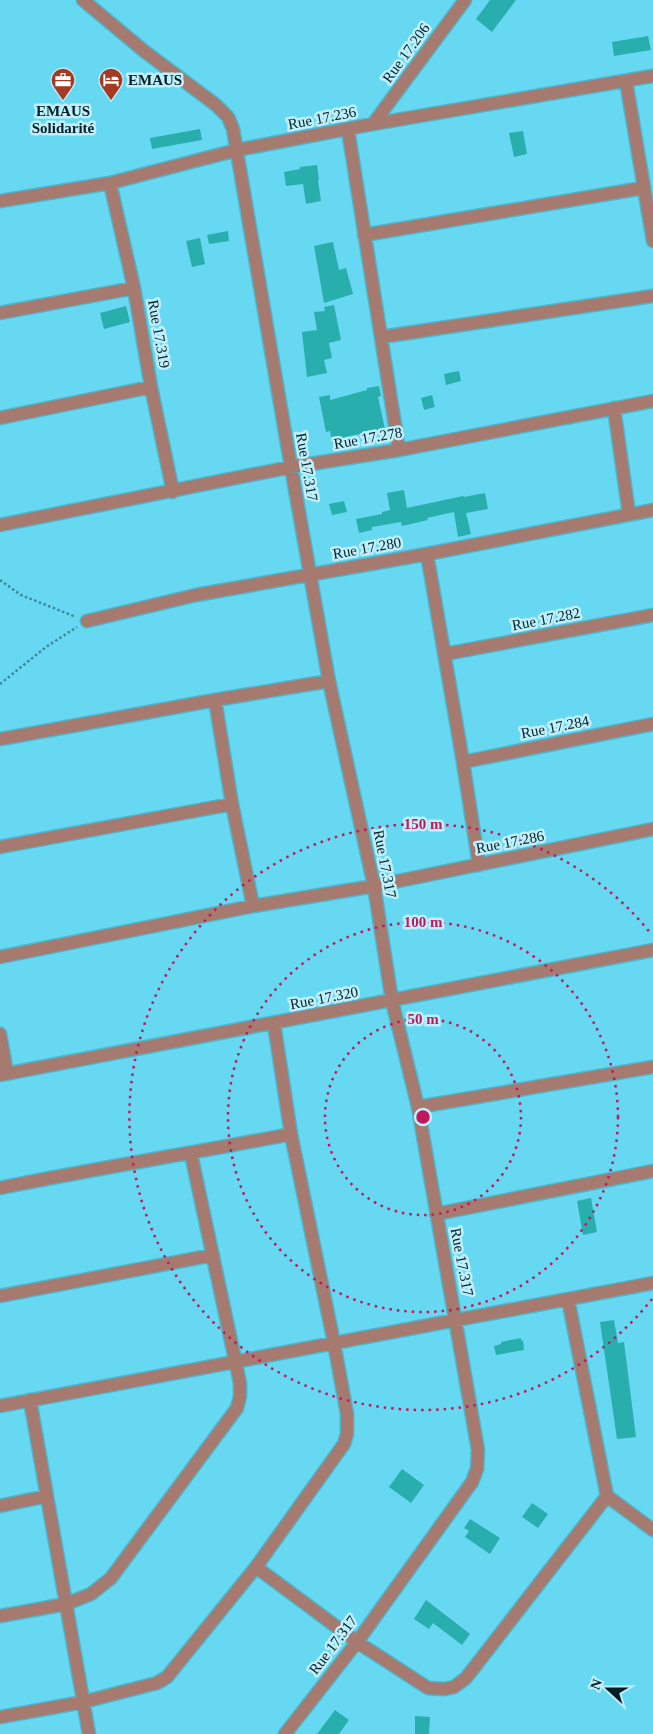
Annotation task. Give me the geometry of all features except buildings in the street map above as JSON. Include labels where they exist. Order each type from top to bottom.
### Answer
[{"type":"street","name":"Rue 17.317","points":[[83,0],[144,51],[216,105],[228,117],[233,129],[310,574],[330,681],[374,886],[392,1001],[418,1107],[478,1450],[477,1469],[472,1482],[357,1642],[285,1734]]},
{"type":"street","name":"Rue 17.206","points":[[373,124],[465,0]]},
{"type":"street","name":"Rue 17.236","points":[[0,201],[110,183],[237,150],[373,124],[653,76]]},
{"type":"street","points":[[626,81],[653,241]]},
{"type":"street","points":[[348,130],[399,450]]},
{"type":"street","name":"Rue 17.319","points":[[110,183],[134,288],[173,492]]},
{"type":"street","points":[[364,235],[643,188]]},
{"type":"street","points":[[0,313],[134,288]]},
{"type":"street","points":[[381,337],[653,296]]},
{"type":"street","points":[[0,418],[152,387]]},
{"type":"street","name":"Rue 17.278","points":[[0,525],[291,467],[399,450],[653,401]]},
{"type":"street","points":[[614,408],[629,514]]},
{"type":"street","name":"Rue 17.280","points":[[87,621],[196,595],[427,554],[653,510]]},
{"type":"street","points":[[427,554],[479,865]]},
{"type":"street","name":"Rue 17.282","points":[[445,654],[653,615]]},
{"type":"street","points":[[0,740],[215,700],[330,681]]},
{"type":"street","points":[[215,700],[232,804],[252,906]]},
{"type":"street","name":"Rue 17.284","points":[[463,762],[653,724]]},
{"type":"street","points":[[0,847],[232,804]]},
{"type":"street","name":"Rue 17.286","points":[[0,957],[252,906],[374,886],[653,829]]},
{"type":"street","name":"Rue 17.320","points":[[3,1074],[274,1024],[653,950]]},
{"type":"street","points":[[0,1717],[83,1702],[157,1683],[167,1677],[256,1567],[338,1454],[348,1434],[347,1414],[334,1343],[291,1134],[274,1024]]},
{"type":"street","points":[[0,1034],[3,1074]]},
{"type":"street","points":[[418,1107],[653,1067]]},
{"type":"street","points":[[0,1188],[291,1134]]},
{"type":"street","points":[[0,1616],[66,1604],[91,1594],[111,1578],[237,1408],[240,1396],[240,1383],[191,1154]]},
{"type":"street","points":[[436,1214],[653,1171]]},
{"type":"street","points":[[0,1296],[213,1254]]},
{"type":"street","points":[[0,1406],[653,1283]]},
{"type":"street","points":[[568,1299],[607,1496],[653,1530]]},
{"type":"street","points":[[30,1400],[89,1734]]},
{"type":"street","points":[[0,1506],[47,1496]]},
{"type":"street","points":[[256,1567],[357,1642],[428,1688],[444,1689],[454,1686],[466,1678],[607,1496]]},
{"type":"path","points":[[0,580],[21,595],[87,621]]},
{"type":"path","points":[[0,684],[46,647],[87,621]]},
{"type":"place","name":"EMAUS Solidarité","points":[[63,101]]},
{"type":"place","name":"EMAUS","points":[[111,101]]}]
